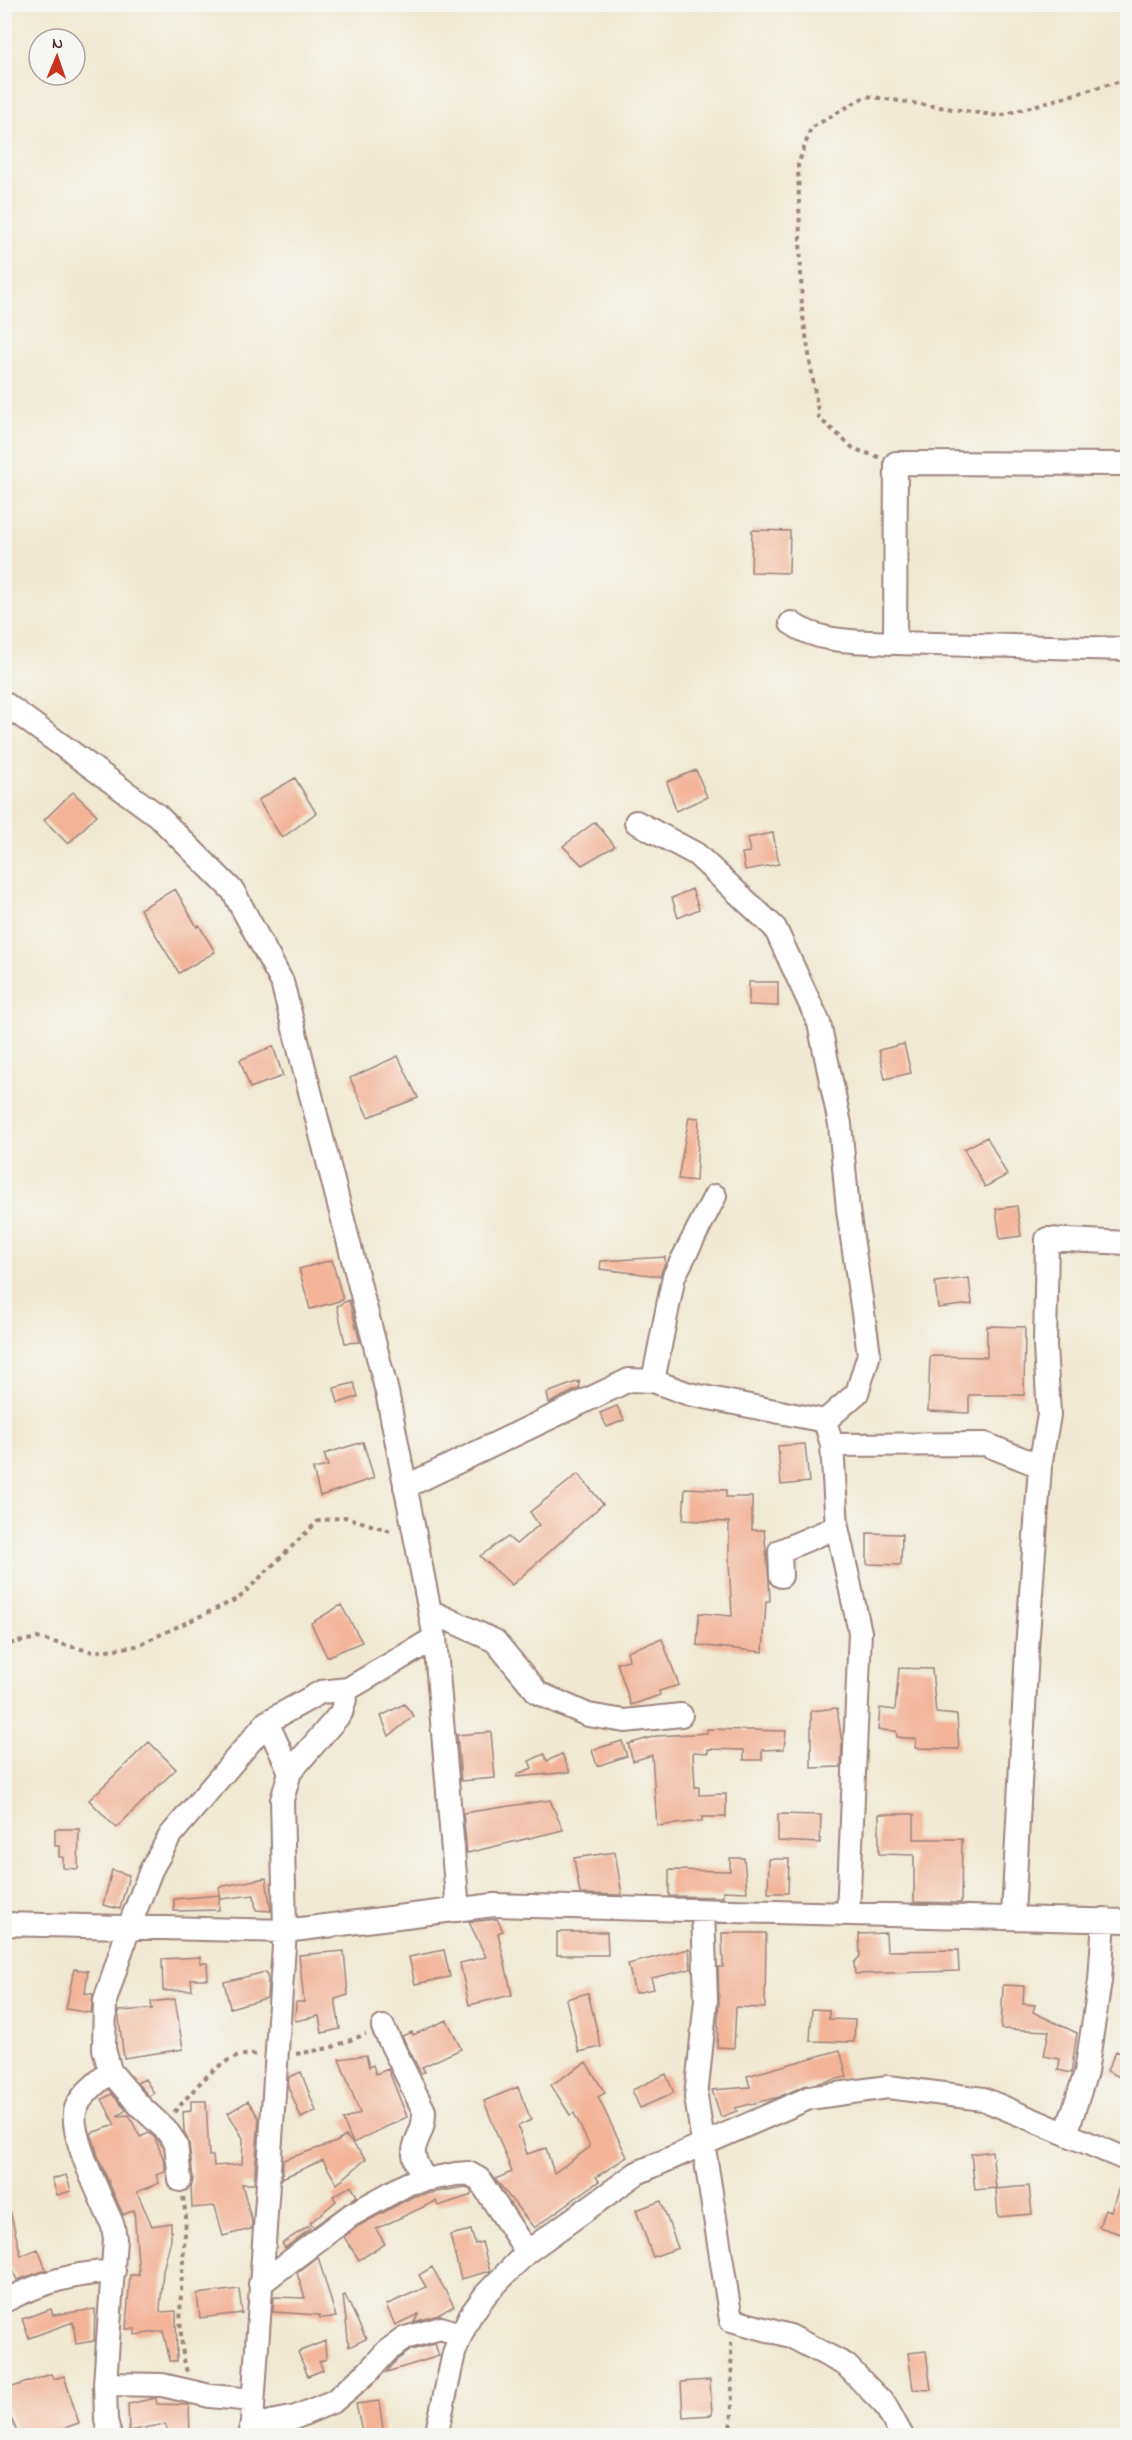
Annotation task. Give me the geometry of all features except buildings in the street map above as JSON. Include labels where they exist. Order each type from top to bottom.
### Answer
[{"type":"street","points":[[895,643],[896,463],[1128,464]]},
{"type":"street","points":[[791,623],[801,630],[822,636],[895,643],[1128,649]]},
{"type":"street","points":[[4,703],[158,815],[233,891],[282,982],[387,1392],[430,1611],[435,1638],[458,1910]]},
{"type":"street","points":[[636,822],[696,854],[775,928],[819,1023],[840,1124],[848,1210],[869,1354],[858,1393],[825,1421]]},
{"type":"street","points":[[652,1381],[674,1276],[715,1196]]},
{"type":"street","points":[[1013,1916],[1027,1650],[1040,1466],[1049,1415],[1045,1346],[1047,1239],[1128,1243]]},
{"type":"street","points":[[405,1487],[629,1380],[652,1381],[689,1394],[825,1421]]},
{"type":"street","points":[[825,1421],[832,1445],[837,1527],[860,1632],[848,1914]]},
{"type":"street","points":[[832,1445],[985,1444],[1040,1466]]},
{"type":"street","points":[[781,1576],[780,1551],[837,1527]]},
{"type":"street","points":[[430,1611],[495,1641],[538,1693],[588,1715],[625,1721],[681,1715]]},
{"type":"street","points":[[180,2180],[176,2144],[110,2071],[104,2049],[105,2001],[129,1927],[151,1870],[170,1836],[267,1722],[321,1692],[348,1689],[435,1638]]},
{"type":"street","points":[[348,1689],[341,1713],[290,1773],[282,1800],[285,1931],[251,2431],[296,2417],[334,2401],[368,2372],[387,2351],[405,2338],[441,2328],[461,2335]]},
{"type":"street","points":[[267,1722],[290,1773]]},
{"type":"street","points":[[4,1924],[285,1931],[494,1905],[1013,1916],[1128,1921]]},
{"type":"street","points":[[703,1911],[706,2000],[696,2097],[731,2320],[790,2336],[846,2365],[885,2405],[902,2436]]},
{"type":"street","points":[[1066,2134],[1086,2072],[1100,1982],[1104,1919]]},
{"type":"street","points":[[383,2027],[424,2111],[424,2125],[413,2145],[416,2166],[425,2179]]},
{"type":"street","points":[[110,2071],[80,2100],[75,2110],[74,2126],[78,2142],[113,2226],[116,2239],[105,2384],[106,2420],[110,2436]]},
{"type":"street","points":[[436,2436],[454,2353],[470,2316],[486,2294],[527,2252],[637,2173],[808,2098],[888,2087],[983,2099],[1128,2160]]},
{"type":"street","points":[[261,2284],[351,2215],[409,2183],[442,2175],[474,2175],[527,2252]]},
{"type":"street","points":[[4,2301],[57,2278],[82,2273],[114,2271]]},
{"type":"street","points":[[105,2384],[162,2385],[193,2393],[253,2400]]},
{"type":"path","points":[[896,463],[854,449],[819,418],[802,299],[798,165],[811,128],[866,96],[999,116],[1128,79]]},
{"type":"path","points":[[4,1650],[8,1644],[37,1638],[93,1652],[136,1646],[239,1598],[318,1521],[345,1517],[416,1538]]},
{"type":"path","points":[[180,2180],[186,2217],[182,2356],[193,2393]]},
{"type":"path","points":[[729,2436],[732,2414],[731,2320]]}]
